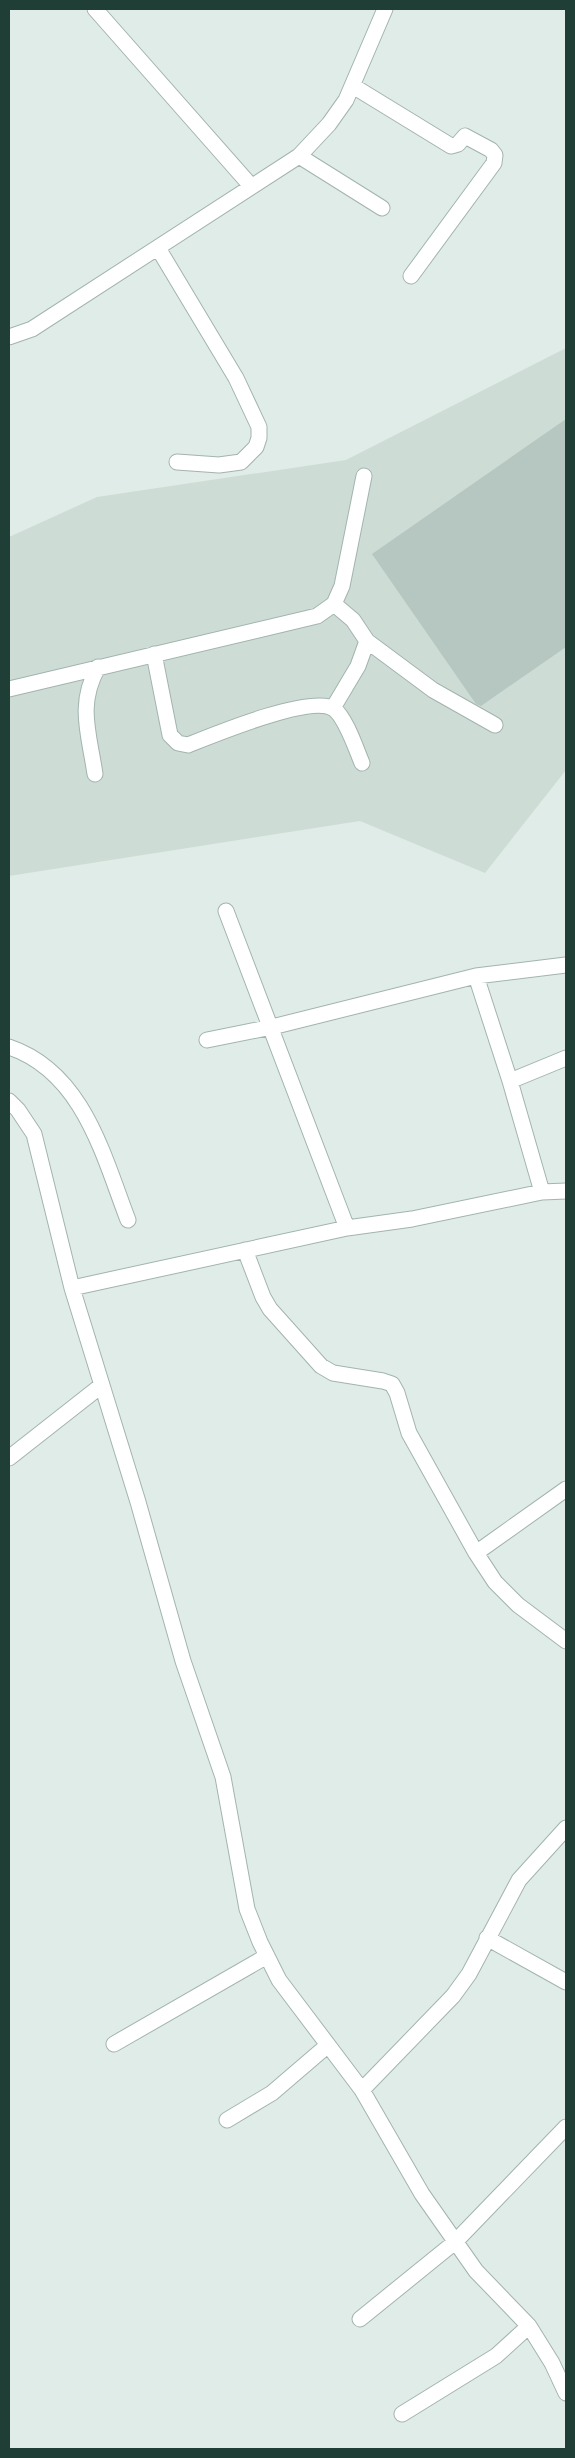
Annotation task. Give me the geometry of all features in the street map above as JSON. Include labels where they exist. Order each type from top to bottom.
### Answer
[{"type":"street","points":[[95,9],[251,186]]},
{"type":"street","points":[[9,337],[32,329],[298,156],[329,124],[353,86],[385,9]]},
{"type":"street","points":[[353,86],[451,146],[458,144],[465,136],[491,150],[495,155],[494,163],[412,276]]},
{"type":"street","points":[[298,156],[382,208]]},
{"type":"street","points":[[158,248],[236,378],[258,427],[259,438],[256,447],[241,462],[219,465],[177,462]]},
{"type":"street","points":[[9,689],[317,616],[334,604],[342,586],[364,476]]},
{"type":"street","points":[[334,604],[353,620],[367,641],[433,690],[495,725]]},
{"type":"street","points":[[333,708],[358,666],[367,641]]},
{"type":"street","points":[[154,654],[170,735],[178,743],[188,744],[265,716],[323,706],[333,708],[340,715],[362,763]]},
{"type":"street","points":[[95,774],[85,706],[90,682],[98,667]]},
{"type":"street","points":[[226,911],[272,1027],[347,1228]]},
{"type":"street","points":[[207,1040],[272,1027],[476,976],[566,965]]},
{"type":"street","points":[[476,976],[510,1081],[542,1192]]},
{"type":"street","points":[[9,1047],[31,1056],[47,1067],[74,1095],[92,1127],[128,1220]]},
{"type":"street","points":[[510,1081],[566,1058]]},
{"type":"street","points":[[9,1101],[18,1110],[34,1134],[72,1288],[138,1502],[183,1660],[223,1777],[247,1909],[267,1956],[279,1980],[362,2090],[422,2194],[455,2242],[476,2271],[529,2326],[552,2363],[566,2393]]},
{"type":"street","points":[[72,1288],[347,1228],[412,1219],[542,1192],[566,1191]]},
{"type":"street","points":[[245,1250],[263,1297],[270,1309],[321,1366],[333,1373],[383,1380],[392,1384],[409,1433],[476,1553],[495,1582],[518,1606],[566,1641]]},
{"type":"street","points":[[9,1458],[102,1385]]},
{"type":"street","points":[[476,1553],[566,1489]]},
{"type":"street","points":[[362,2090],[454,1996],[469,1974],[519,1880],[564,1835]]},
{"type":"street","points":[[487,1938],[566,1982]]},
{"type":"street","points":[[114,2044],[267,1956]]},
{"type":"street","points":[[227,2120],[272,2093],[328,2045]]},
{"type":"street","points":[[360,2318],[455,2242],[566,2128]]},
{"type":"street","points":[[402,2414],[496,2356],[529,2326]]},
{"type":"shaded area","points":[[566,348],[566,770],[485,873],[360,821],[9,876],[9,537],[97,497],[346,460]]},
{"type":"building","points":[[566,419],[566,647],[481,706],[476,704],[372,554]]}]
